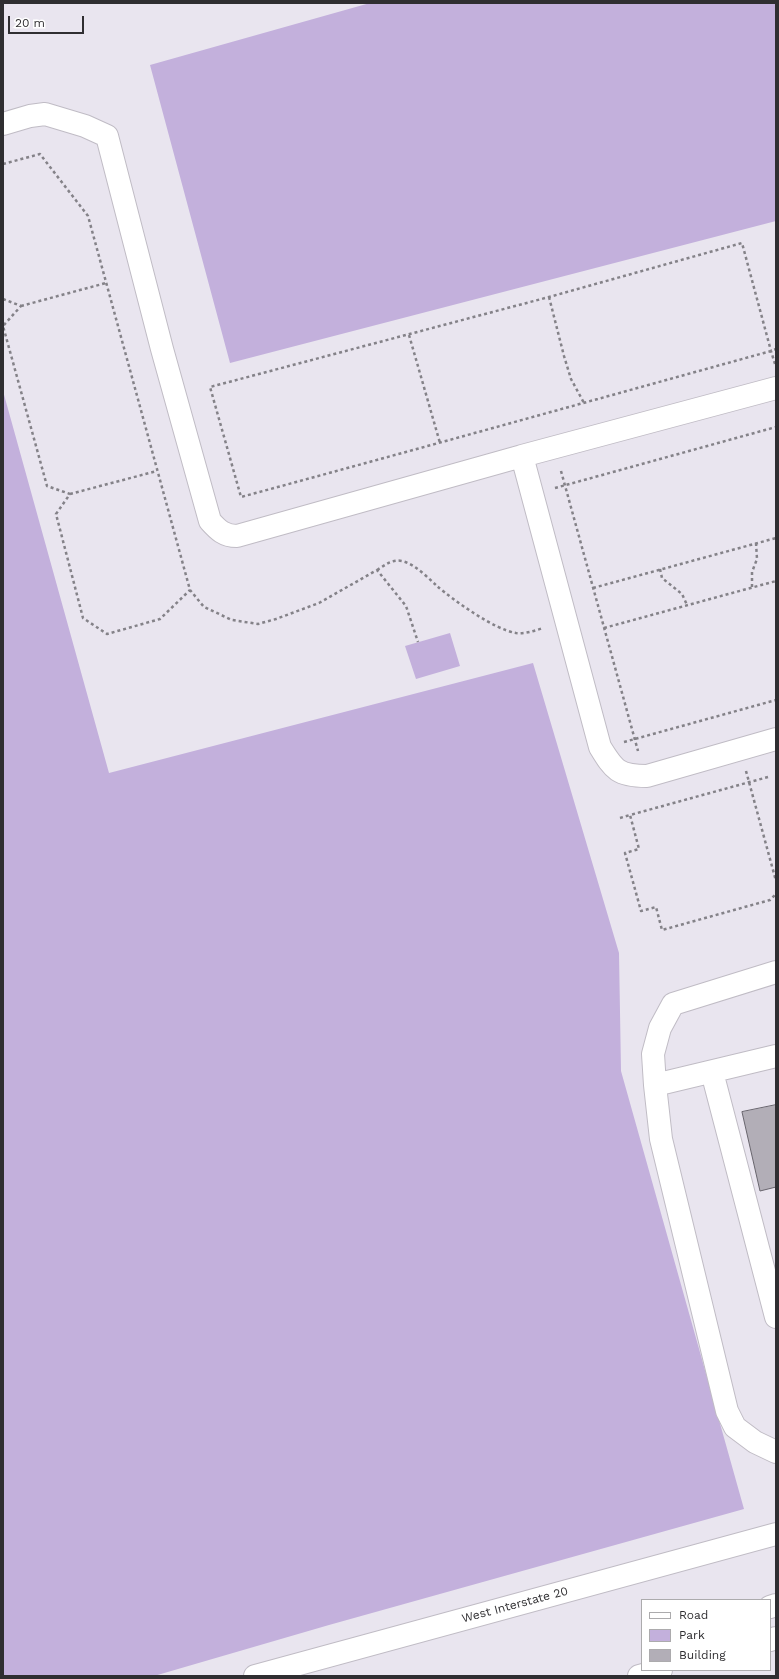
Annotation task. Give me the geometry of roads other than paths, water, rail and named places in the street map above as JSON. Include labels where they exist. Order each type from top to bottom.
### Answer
[{"type":"main road","points":[[3,124],[30,116],[45,114],[85,126],[107,136],[162,349],[210,521],[218,531],[229,536],[237,536],[554,447],[776,388]]},
{"type":"main road","points":[[522,456],[600,748],[612,768],[631,776],[645,776],[776,739]]},
{"type":"main road","points":[[776,972],[673,1004],[660,1028],[653,1054],[661,1139],[727,1411],[735,1427],[755,1442],[776,1452]]},
{"type":"main road","points":[[655,1085],[776,1056]]},
{"type":"main road","points":[[712,1072],[776,1318]]},
{"type":"main road","name":"West Interstate 20","points":[[255,1676],[776,1534]]},
{"type":"main road","points":[[628,1676],[641,1666]]},
{"type":"main road","points":[[639,1676],[657,1671]]}]
